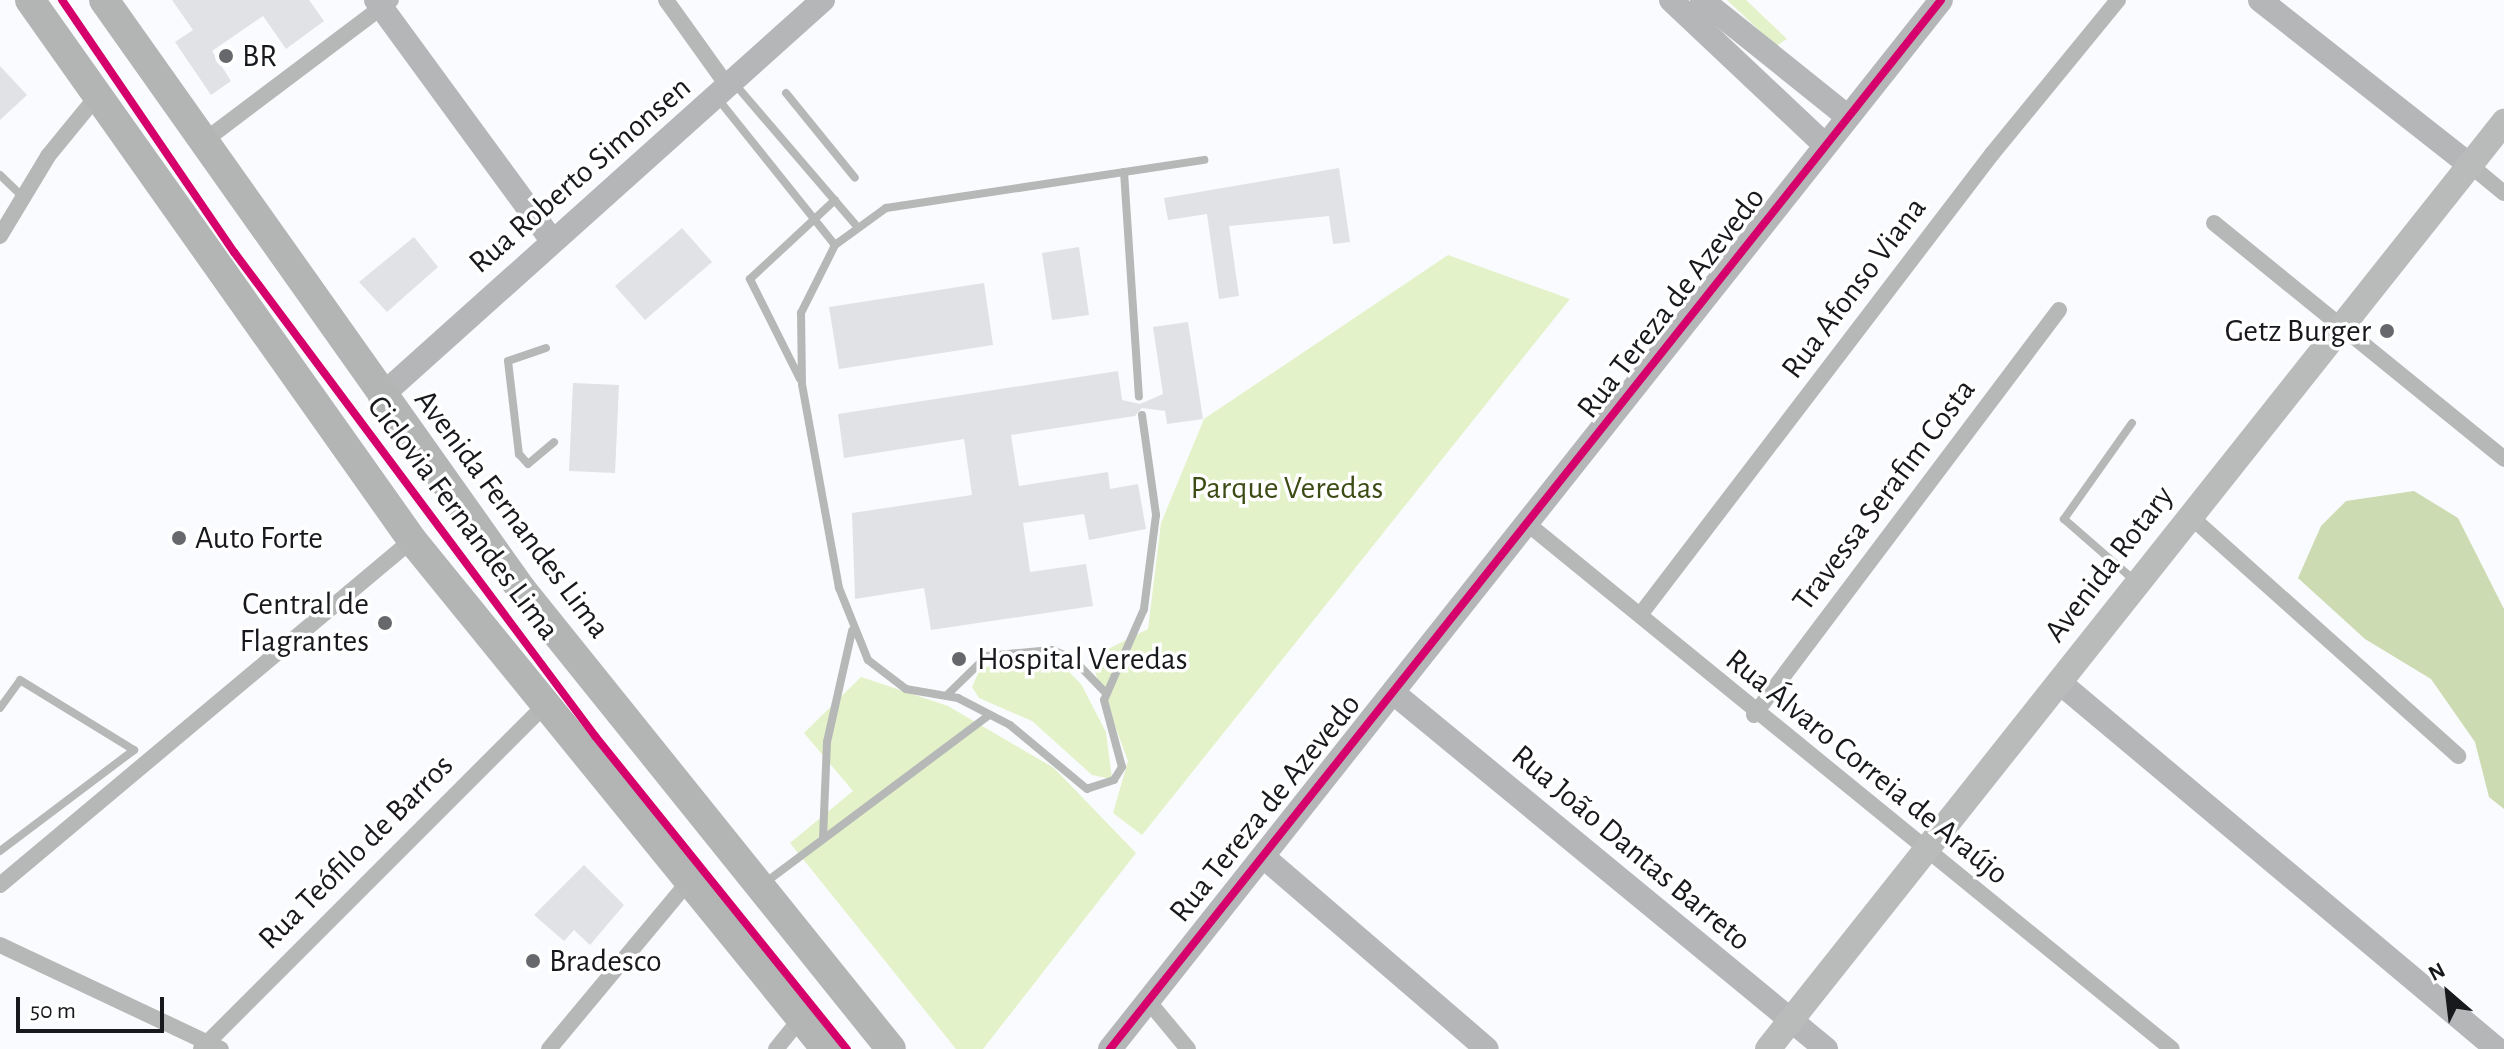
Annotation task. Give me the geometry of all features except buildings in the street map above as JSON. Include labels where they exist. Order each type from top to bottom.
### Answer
[{"type":"highway","points":[[30,0],[412,540],[826,1049]]},
{"type":"highway","name":"Avenida Fernandes Lima","points":[[104,0],[380,397],[521,589],[891,1049]]},
{"type":"main road","name":"Avenida Rotary","points":[[1768,1049],[2190,516],[2338,323],[2504,122]]},
{"type":"street","points":[[666,0],[727,90]]},
{"type":"street","name":"Rua Roberto Simonsen","points":[[380,397],[551,239],[727,90],[823,0]]},
{"type":"street","points":[[1671,0],[1824,144]]},
{"type":"street","points":[[1702,0],[1847,116]]},
{"type":"street","name":"Rua Tereza de Azevedo","points":[[1110,1049],[1396,695],[1824,144],[1941,0]]},
{"type":"street","name":"Rua Afonso Viana","points":[[1640,615],[2001,142],[2118,0]]},
{"type":"street","points":[[2260,0],[2504,193]]},
{"type":"street","points":[[204,141],[383,2],[551,239]]},
{"type":"street","points":[[0,236],[23,197],[98,95]]},
{"type":"street","points":[[2214,223],[2504,459]]},
{"type":"street","name":"Travessa Serafim Costa","points":[[1754,715],[2059,310]]},
{"type":"street","points":[[2190,516],[2458,756]]},
{"type":"street","name":"Rua Álvaro Correia de Araújo","points":[[1529,525],[1640,615],[1754,715],[2172,1049]]},
{"type":"street","points":[[0,885],[412,540]]},
{"type":"street","points":[[2059,682],[2497,1049]]},
{"type":"street","name":"Rua João Dantas Barreto","points":[[1396,695],[1826,1049]]},
{"type":"street","name":"Rua Teófilo de Barros","points":[[210,1046],[544,706]]},
{"type":"street","points":[[1266,859],[1487,1049]]},
{"type":"street","points":[[549,1049],[689,881]]},
{"type":"street","points":[[0,945],[210,1046]]},
{"type":"street","points":[[1149,1002],[1188,1049]]},
{"type":"street","points":[[776,1049],[801,1018]]},
{"type":"lane","points":[[727,90],[855,224]]},
{"type":"lane","points":[[727,90],[814,221],[835,245]]},
{"type":"lane","points":[[786,93],[855,178]]},
{"type":"lane","points":[[823,838],[827,742],[852,631],[802,384],[801,313],[835,245],[855,224],[886,208],[1204,160]]},
{"type":"lane","points":[[1124,172],[1139,397]]},
{"type":"lane","points":[[0,175],[23,197]]},
{"type":"lane","points":[[802,384],[750,279],[835,200]]},
{"type":"lane","points":[[546,348],[508,361],[519,454],[528,464],[554,442]]},
{"type":"lane","points":[[1105,692],[1144,609],[1156,515],[1142,415]]},
{"type":"lane","points":[[2132,423],[2064,519],[2137,583]]},
{"type":"lane","points":[[852,631],[887,679],[947,695],[989,715],[1087,789],[1097,788],[1122,767],[1105,692],[1072,658],[1052,650],[976,661],[947,695]]},
{"type":"lane","points":[[0,708],[20,680],[134,750],[0,851]]},
{"type":"lane","points":[[759,888],[989,715]]},
{"type":"green space","points":[[1727,0],[1746,0],[1787,39],[1776,46]]},
{"type":"green space","name":"Parque Veredas","points":[[1448,255],[1570,299],[1142,835],[1113,813],[1128,761],[1090,658],[1148,629],[1161,523],[1204,419]]},
{"type":"green space","points":[[2414,491],[2458,518],[2504,609],[2504,809],[2489,797],[2475,742],[2431,679],[2365,639],[2298,578],[2321,526],[2346,501]]},
{"type":"green space","points":[[1030,654],[1057,660],[1081,684],[1106,732],[1112,779],[1092,775],[1032,721],[979,698],[972,687],[980,669]]},
{"type":"green space","points":[[861,677],[948,706],[1054,768],[1136,853],[983,1049],[956,1049],[790,843],[853,791],[804,733]]},
{"type":"cycle path","name":"Ciclovia Fernandes Lima","points":[[62,0],[234,252],[595,736],[847,1049]]},
{"type":"cycle path","points":[[1110,1049],[1941,0]]},
{"type":"place","name":"BR","points":[[226,56]]},
{"type":"place","name":"Getz Burger","points":[[2387,331]]},
{"type":"place","name":"Auto Forte","points":[[179,538]]},
{"type":"place","name":"Central de Flagrantes","points":[[385,623]]},
{"type":"place","name":"Hospital Veredas","points":[[959,659]]},
{"type":"place","name":"Bradesco","points":[[533,961]]}]
